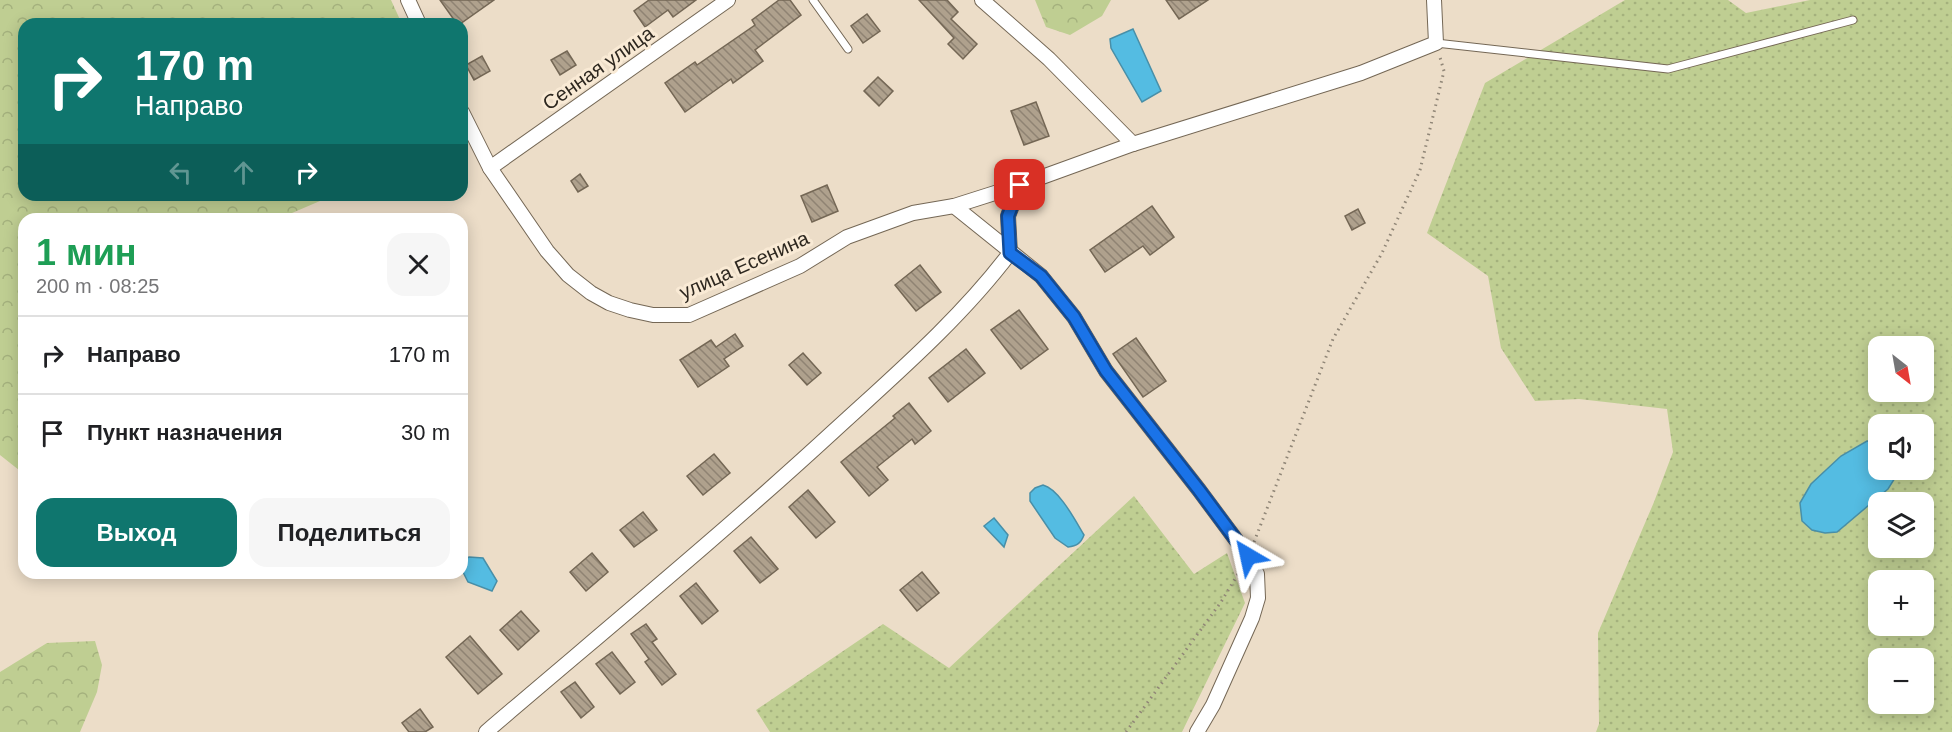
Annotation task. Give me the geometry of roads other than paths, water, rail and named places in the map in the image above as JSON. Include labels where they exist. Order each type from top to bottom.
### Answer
[{"type":"street","points":[[408,0],[416,18]]},
{"type":"street","name":"Сенная улица","points":[[490,168],[728,0]]},
{"type":"street","points":[[982,0],[1050,59],[1133,144]]},
{"type":"street","points":[[1434,0],[1436,43]]},
{"type":"street","name":"улица Есенина","points":[[468,124],[490,168],[547,251],[568,275],[591,293],[609,303],[653,315],[689,315],[800,266],[847,237],[914,213],[954,206],[1020,185],[1133,144],[1361,73],[1436,43]]},
{"type":"street","points":[[486,732],[773,486],[899,371],[987,284],[1010,253],[1008,216],[1020,185]]},
{"type":"street","points":[[954,206],[1041,276],[1067,309],[1106,371],[1248,556],[1257,574],[1258,598],[1252,618],[1213,705],[1197,732]]},
{"type":"lane","points":[[813,0],[848,50]]},
{"type":"lane","points":[[1436,43],[1668,69],[1853,20]]},
{"type":"water","points":[[1133,29],[1161,91],[1142,102],[1111,48],[1110,39]]},
{"type":"water","points":[[1868,441],[1868,480],[1894,480],[1884,492],[1868,492],[1868,506],[1837,532],[1825,533],[1812,530],[1802,521],[1800,503],[1811,484],[1841,456]]},
{"type":"water","points":[[1043,485],[1055,492],[1061,499],[1084,535],[1076,545],[1068,547],[1055,538],[1030,501],[1030,493]]},
{"type":"water","points":[[994,518],[1008,535],[1004,547],[984,526]]},
{"type":"water","points":[[468,558],[483,558],[497,581],[492,591],[468,582]]}]
